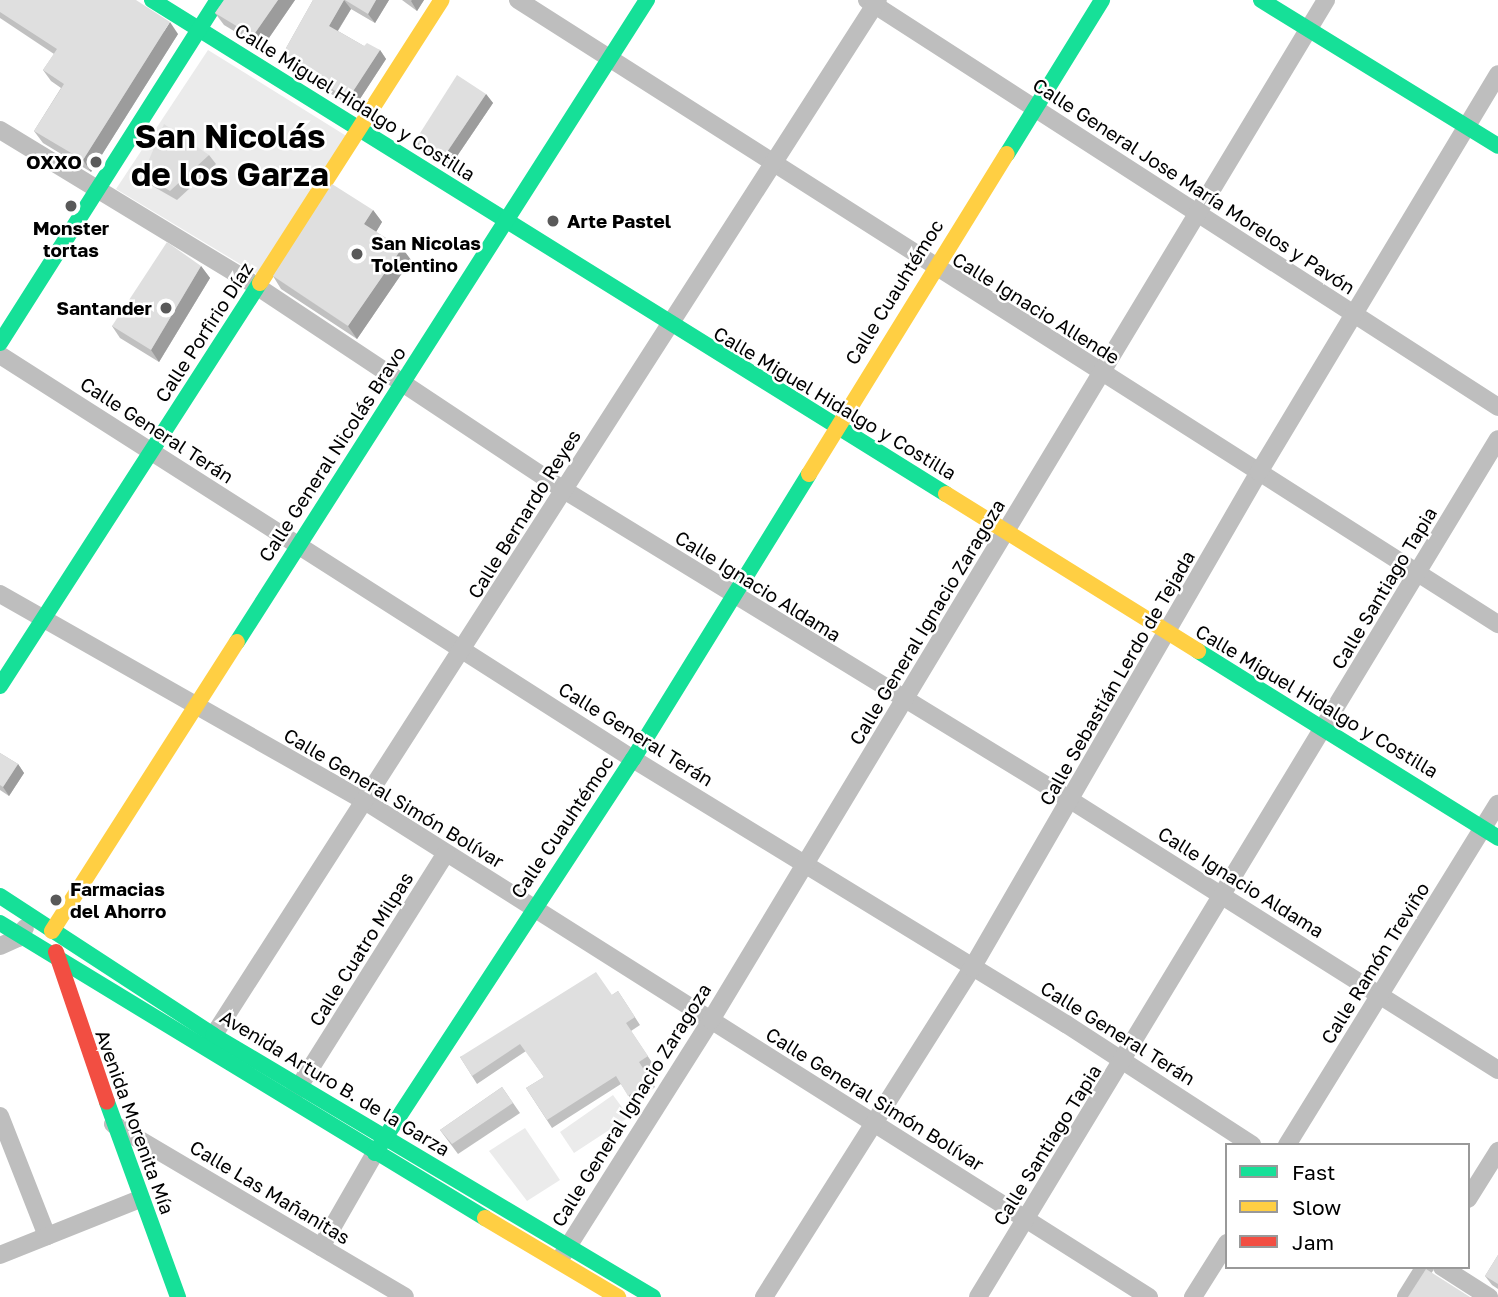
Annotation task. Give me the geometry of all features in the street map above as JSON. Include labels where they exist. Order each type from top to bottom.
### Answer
[{"type":"street","name":"Calle Miguel Hidalgo y Costilla","points":[[152,0],[361,128],[507,225],[669,326],[1005,531],[1167,634],[1325,727],[1490,833]]},
{"type":"street","points":[[0,343],[218,0]]},
{"type":"street","name":"Calle Porfirio Díaz","points":[[0,686],[442,0]]},
{"type":"street","name":"Calle Ignacio Allende","points":[[518,0],[771,164],[1498,625]]},
{"type":"street","name":"Calle General Nicolás Bravo","points":[[52,931],[298,545],[507,225],[646,0]]},
{"type":"street","name":"Calle Cuauhtémoc","points":[[321,1247],[380,1146],[534,906],[633,759],[933,267],[1102,0]]},
{"type":"street","points":[[1261,0],[1498,146]]},
{"type":"street","name":"Calle General Ignacio Zaragoza","points":[[558,1261],[711,1020],[1326,0]]},
{"type":"street","name":"Calle General Jose María Morelos y Pavón","points":[[873,2],[1033,109],[1498,407]]},
{"type":"street","name":"Calle Bernardo Reyes","points":[[209,1042],[363,800],[464,649],[873,2]]},
{"type":"street","name":"Calle Sebastián Lerdo de Tejada","points":[[764,1297],[876,1124],[972,968],[1072,801],[1259,472],[1498,74]]},
{"type":"street","name":"Calle Ignacio Aldama","points":[[0,130],[258,287],[564,490],[1072,801],[1498,1070]]},
{"type":"street","name":"Calle General Terán","points":[[0,355],[633,759],[1124,1060],[1249,1143]]},
{"type":"street","name":"Calle Santiago Tapia","points":[[978,1297],[1224,896],[1498,439]]},
{"type":"street","name":"Calle General Simón Bolívar","points":[[0,594],[194,707],[363,800],[1150,1297]]},
{"type":"street","name":"Calle Ramón Treviño","points":[[1288,1143],[1380,994],[1490,833],[1498,804]]},
{"type":"street","name":"Calle Cuatro Milpas","points":[[289,1103],[446,853]]},
{"type":"street","name":"Avenida Arturo B. de la Garza","points":[[0,897],[209,1042],[289,1103],[380,1146],[567,1245],[653,1297]]},
{"type":"street","points":[[0,946],[20,936],[32,917]]},
{"type":"street","name":"Avenida Arturo B. de la Garza","points":[[0,923],[57,961],[299,1087],[380,1146],[618,1297]]},
{"type":"street","name":"Avenida Morenita Mía","points":[[52,931],[57,961],[113,1125],[178,1297]]},
{"type":"street","points":[[0,1116],[47,1236]]},
{"type":"street","name":"Calle Las Mañanitas","points":[[113,1125],[405,1297]]},
{"type":"street","points":[[1470,1196],[1498,1152]]},
{"type":"street","points":[[0,1255],[139,1199]]},
{"type":"street","points":[[1193,1297],[1225,1246]]},
{"type":"street","points":[[1406,1297],[1424,1269]]},
{"type":"street","points":[[1446,1269],[1489,1297]]},
{"type":"shaded area","points":[[208,50],[348,137],[260,276],[116,189]]},
{"type":"shaded area","points":[[613,1095],[629,1117],[574,1153],[560,1132]]},
{"type":"shaded area","points":[[525,1128],[560,1180],[527,1201],[489,1151]]},
{"type":"building","points":[[0,0],[136,0],[170,22],[83,160],[34,131],[64,84],[43,70],[57,49],[0,12]]},
{"type":"building","points":[[224,0],[278,0],[253,36],[215,13]]},
{"type":"building","points":[[313,0],[344,0],[329,26],[364,46],[367,43],[380,50],[348,99],[281,57]]},
{"type":"building","points":[[345,0],[376,0],[368,14]]},
{"type":"building","points":[[457,75],[486,94],[443,158],[415,141]]},
{"type":"building","points":[[164,124],[209,155],[170,191],[143,174]]},
{"type":"building","points":[[332,184],[373,210],[364,224],[402,248],[348,326],[273,276]]},
{"type":"building","name":"Santander","points":[[167,242],[201,266],[151,350],[112,326]]},
{"type":"building","points":[[0,753],[18,764],[3,787],[0,785]]},
{"type":"building","points":[[596,972],[612,995],[618,991],[635,1017],[626,1023],[648,1056],[639,1062],[650,1079],[628,1096],[616,1076],[547,1120],[526,1088],[544,1077],[520,1044],[472,1076],[460,1057]]},
{"type":"building","points":[[502,1087],[513,1103],[452,1144],[440,1130]]},
{"type":"building","points":[[1498,1255],[1498,1284],[1485,1276]]},
{"type":"building","points":[[1426,1269],[1470,1297],[1408,1297]]},
{"type":"traffic: fast","points":[[152,0],[946,494]]},
{"type":"traffic: fast","points":[[0,343],[218,0]]},
{"type":"traffic: fast","points":[[237,642],[647,0]]},
{"type":"traffic: fast","points":[[1007,154],[1102,0]]},
{"type":"traffic: fast","points":[[1261,0],[1498,146]]},
{"type":"traffic: fast","points":[[0,686],[260,283]]},
{"type":"traffic: fast","points":[[375,1153],[633,759],[809,474]]},
{"type":"traffic: fast","points":[[1198,651],[1498,838]]},
{"type":"traffic: fast","points":[[0,896],[213,1035],[653,1297]]},
{"type":"traffic: fast","points":[[0,923],[485,1218]]},
{"type":"traffic: fast","points":[[107,1102],[178,1297]]},
{"type":"traffic: slow","points":[[260,283],[442,0]]},
{"type":"traffic: slow","points":[[809,474],[1007,154]]},
{"type":"traffic: slow","points":[[946,494],[1198,651]]},
{"type":"traffic: slow","points":[[52,931],[237,642]]},
{"type":"traffic: slow","points":[[485,1218],[618,1297]]},
{"type":"traffic: jam","points":[[56,952],[107,1102]]},
{"type":"place","name":"OXXO","points":[[96,162]]},
{"type":"place","name":"Monster tortas","points":[[71,206]]},
{"type":"place","name":"Arte Pastel","points":[[553,221]]},
{"type":"place","name":"San Nicolas Tolentino","points":[[357,254]]},
{"type":"place","name":"Santander","points":[[166,308]]},
{"type":"place","name":"Farmacias del Ahorro","points":[[56,900]]},
{"type":"district","name":"San Nicolás de los Garza","points":[[230,155]]}]
